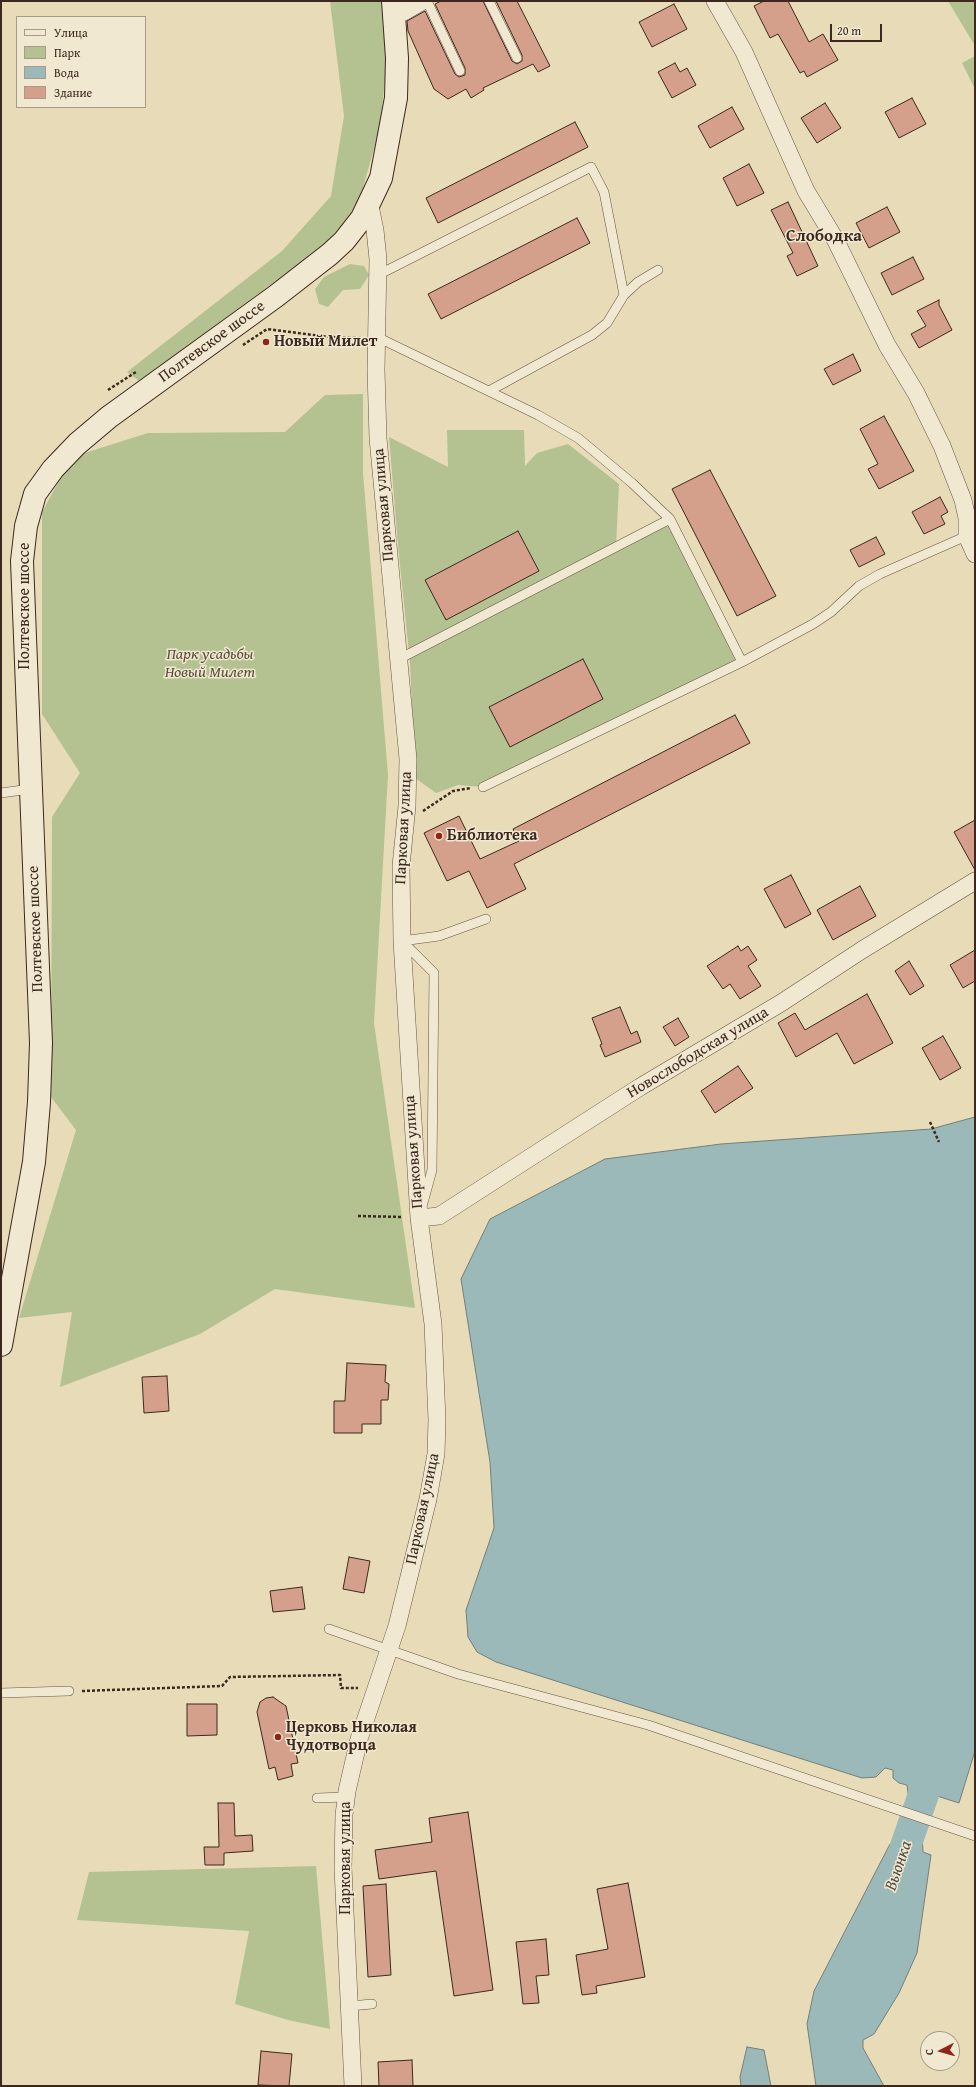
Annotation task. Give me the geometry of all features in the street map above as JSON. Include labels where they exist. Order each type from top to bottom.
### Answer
[{"type":"street","points":[[394,7],[404,12],[423,1]]},
{"type":"street","points":[[715,1],[744,52],[806,191],[835,239],[887,345],[916,393],[942,446],[963,500],[975,554]]},
{"type":"street","name":"Полтевское шоссе","points":[[1,1345],[34,1162],[39,1102],[41,1043],[22,561],[26,526],[35,494],[53,469],[83,439],[109,417],[276,296],[330,254],[344,241],[370,206],[381,178],[396,98],[397,58],[394,7]]},
{"type":"street","name":"Парковая улица","points":[[353,2086],[343,1868],[346,1797],[351,1767],[390,1649],[430,1493],[436,1454],[437,1420],[433,1324],[419,1218],[402,941],[401,866],[407,812],[408,758],[379,445],[377,242],[370,206]]},
{"type":"street","name":"Новослободская улица","points":[[419,1218],[439,1216],[640,1087],[781,1003],[862,950],[975,881]]},
{"type":"lane","points":[[427,1],[460,71]]},
{"type":"lane","points":[[489,1],[517,58]]},
{"type":"lane","points":[[378,275],[591,167],[604,192],[624,295]]},
{"type":"lane","points":[[489,391],[592,335],[607,323],[624,295],[638,282],[658,270]]},
{"type":"lane","points":[[377,337],[538,415],[578,438],[632,483],[670,519],[742,662]]},
{"type":"lane","points":[[399,659],[670,519]]},
{"type":"lane","points":[[484,787],[742,662],[813,624],[831,612],[858,586],[880,574],[971,534]]},
{"type":"lane","points":[[1,793],[30,789]]},
{"type":"lane","points":[[402,941],[440,936],[486,919]]},
{"type":"lane","points":[[402,941],[434,973],[432,1170],[419,1218]]},
{"type":"lane","points":[[329,1629],[390,1649],[458,1674],[648,1725],[975,1836]]},
{"type":"lane","points":[[1,1693],[69,1691]]},
{"type":"lane","points":[[316,1798],[346,1797]]},
{"type":"lane","points":[[350,2006],[372,2004]]},
{"type":"path","points":[[267,329],[329,337],[377,337]]},
{"type":"path","points":[[407,812],[418,813],[425,810],[453,792],[484,787]]},
{"type":"path","points":[[930,1122],[939,1142]]},
{"type":"path","points":[[358,1216],[419,1218]]},
{"type":"path","points":[[69,1691],[222,1686],[230,1677],[340,1675],[341,1688],[377,1687]]},
{"type":"green space","points":[[330,1],[383,1],[386,70],[380,127],[359,202],[326,244],[139,381],[127,372],[282,251],[331,196],[344,116]]},
{"type":"green space","points":[[948,1],[975,1],[975,46]]},
{"type":"green space","points":[[975,56],[975,89],[962,63]]},
{"type":"green space","points":[[350,264],[364,266],[369,275],[360,289],[343,290],[328,307],[319,304],[315,289],[324,277]]},
{"type":"green space","name":"Парк усадьбы Новый Милет","points":[[363,394],[363,473],[388,775],[374,1023],[415,1308],[275,1289],[200,1334],[60,1387],[72,1312],[19,1318],[76,1130],[51,1097],[52,817],[80,773],[42,714],[42,512],[72,457],[148,433],[285,432],[325,395]]},
{"type":"green space","points":[[447,430],[524,430],[525,466],[537,453],[568,444],[619,484],[616,547],[670,519],[742,662],[483,787],[458,785],[436,793],[415,778],[410,663],[389,437],[448,467]]},
{"type":"green space","points":[[316,1866],[330,2029],[288,2020],[235,2004],[249,1931],[77,1920],[89,1872]]},
{"type":"water","points":[[975,1117],[975,1751],[959,1803],[937,1796],[932,1807],[909,1801],[907,1785],[899,1783],[893,1778],[893,1770],[885,1768],[876,1777],[862,1778],[496,1662],[477,1652],[468,1637],[466,1610],[494,1528],[490,1462],[461,1279],[490,1219],[605,1159],[721,1144],[931,1129]]},
{"type":"water","points":[[902,1827],[922,1834],[923,1852],[931,1855],[917,1953],[899,1993],[874,2034],[863,2040],[863,2048],[884,2086],[816,2086],[807,2024],[814,1991],[890,1844],[894,1845]]},
{"type":"water","points":[[747,2047],[764,2050],[771,2086],[741,2086],[740,2077]]},
{"type":"building","points":[[441,1],[483,1],[512,61],[517,64],[522,61],[522,55],[496,1],[517,1],[550,66],[538,72],[533,64],[483,88],[484,90],[471,98],[466,89],[448,99],[434,89],[408,31],[407,21],[425,11],[455,74],[459,77],[465,75],[465,68],[435,4]]},
{"type":"building","points":[[764,1],[788,1],[809,42],[823,34],[838,60],[807,77],[804,71],[800,73],[778,34],[770,38],[754,6]]},
{"type":"building","points":[[674,4],[687,29],[652,47],[639,22]]},
{"type":"building","points":[[675,63],[680,72],[687,68],[696,85],[672,98],[658,72]]},
{"type":"building","points":[[912,98],[926,124],[899,138],[885,112]]},
{"type":"building","points":[[825,103],[841,128],[817,143],[801,118]]},
{"type":"building","points":[[732,107],[744,129],[710,148],[698,126]]},
{"type":"building","points":[[575,122],[588,147],[438,223],[426,198]]},
{"type":"building","points":[[749,164],[764,193],[737,206],[723,178]]},
{"type":"building","points":[[788,202],[818,266],[797,276],[787,256],[793,253],[771,210]]},
{"type":"building","points":[[887,207],[900,232],[869,248],[856,223]]},
{"type":"building","points":[[577,218],[590,243],[441,319],[428,294]]},
{"type":"building","points":[[913,257],[924,279],[892,295],[881,273]]},
{"type":"building","points":[[939,300],[939,305],[952,330],[919,348],[911,334],[926,326],[917,311]]},
{"type":"building","points":[[853,354],[861,371],[833,385],[824,369]]},
{"type":"building","points":[[884,416],[914,471],[879,489],[868,469],[878,464],[860,429]]},
{"type":"building","points":[[710,470],[776,596],[737,616],[672,489]]},
{"type":"building","points":[[940,497],[948,512],[941,516],[945,524],[924,534],[912,512]]},
{"type":"building","points":[[518,531],[539,571],[446,620],[425,580]]},
{"type":"building","points":[[876,537],[885,554],[859,567],[850,550]]},
{"type":"building","points":[[583,659],[603,699],[510,747],[489,707]]},
{"type":"building","points":[[735,715],[750,743],[514,864],[526,889],[487,908],[469,871],[447,881],[424,833],[459,816],[480,859],[519,841],[513,829]]},
{"type":"building","points":[[975,820],[975,870],[954,832]]},
{"type":"building","points":[[791,875],[811,914],[785,928],[764,889]]},
{"type":"building","points":[[860,886],[876,916],[833,940],[817,910]]},
{"type":"building","points":[[738,946],[741,951],[748,946],[757,960],[748,966],[761,986],[740,999],[730,984],[723,989],[707,966]]},
{"type":"building","points":[[975,950],[975,981],[963,988],[950,965]]},
{"type":"building","points":[[909,961],[924,986],[910,995],[895,971]]},
{"type":"building","points":[[867,994],[893,1043],[854,1064],[837,1033],[796,1057],[778,1023],[795,1013],[805,1030]]},
{"type":"building","points":[[620,1007],[631,1034],[637,1031],[641,1042],[605,1057],[600,1045],[602,1044],[592,1018]]},
{"type":"building","points":[[678,1018],[689,1037],[675,1046],[663,1027]]},
{"type":"building","points":[[943,1036],[961,1068],[940,1080],[922,1048]]},
{"type":"building","points":[[738,1066],[753,1088],[715,1113],[701,1091]]},
{"type":"building","points":[[347,1363],[386,1365],[385,1382],[389,1384],[388,1400],[381,1400],[381,1424],[362,1424],[362,1433],[334,1433],[334,1401],[345,1401]]},
{"type":"building","points":[[167,1376],[169,1411],[144,1413],[142,1377]]},
{"type":"building","points":[[349,1557],[370,1561],[364,1593],[343,1589]]},
{"type":"building","points":[[302,1587],[305,1609],[273,1612],[270,1591]]},
{"type":"building","name":"Церковь Николая Чудотворца","points":[[273,1697],[286,1706],[298,1763],[291,1764],[293,1776],[278,1780],[275,1767],[269,1769],[257,1712],[260,1702],[266,1698]]},
{"type":"building","points":[[187,1704],[217,1704],[217,1735],[187,1736]]},
{"type":"building","points":[[218,1803],[234,1803],[235,1836],[252,1835],[253,1851],[224,1853],[224,1865],[205,1865],[204,1847],[219,1847]]},
{"type":"building","points":[[468,1812],[493,1990],[454,1996],[436,1871],[379,1879],[375,1850],[432,1842],[429,1818]]},
{"type":"building","points":[[628,1883],[645,1977],[596,1986],[597,1993],[582,1995],[576,1955],[608,1949],[597,1889]]},
{"type":"building","points":[[386,1884],[391,1975],[368,1977],[363,1886]]},
{"type":"building","points":[[546,1939],[549,1975],[536,1976],[539,2003],[523,2004],[516,1942]]},
{"type":"building","points":[[261,2051],[292,2054],[289,2086],[258,2085]]},
{"type":"building","points":[[412,2060],[413,2086],[379,2086],[378,2062]]},
{"type":"waterway","name":"Вьюнка","points":[[897,1871],[934,1764]]},
{"type":"place","name":"Новый Милет","points":[[266,342]]},
{"type":"place","name":"Библиотека","points":[[439,836]]},
{"type":"place","name":"Церковь Николая Чудотворца","points":[[278,1737]]},
{"type":"district","name":"Слободка","points":[[824,237]]}]
